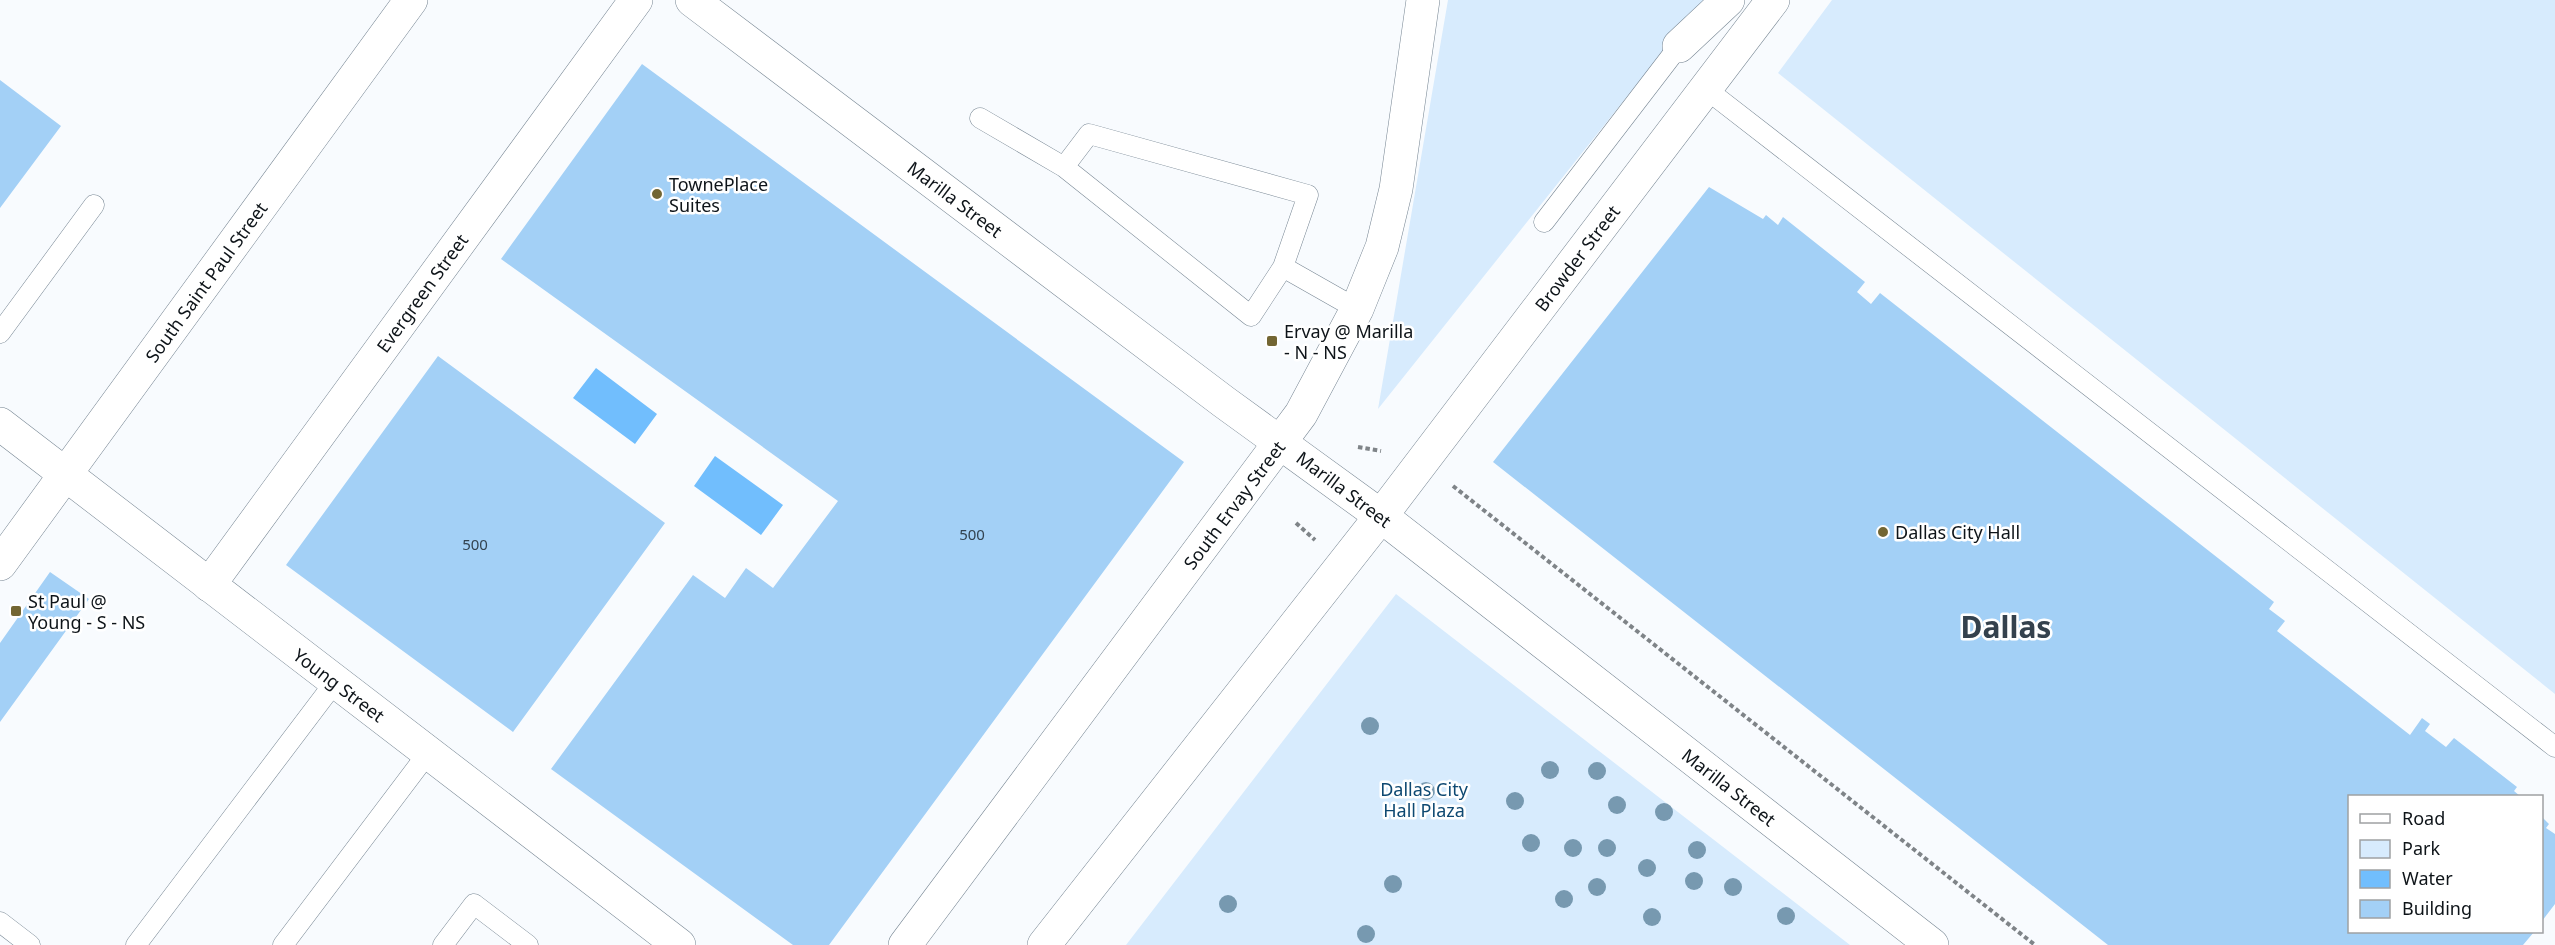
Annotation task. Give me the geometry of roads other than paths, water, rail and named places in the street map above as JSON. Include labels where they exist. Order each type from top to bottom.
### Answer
[{"type":"main road","name":"South Saint Paul Street","points":[[0,564],[411,0]]},
{"type":"main road","name":"Evergreen Street","points":[[209,585],[636,0]]},
{"type":"main road","name":"Marilla Street","points":[[692,0],[1381,516],[1932,945]]},
{"type":"main road","name":"South Ervay Street","points":[[904,945],[1300,414],[1357,309],[1382,248],[1396,189],[1423,0]]},
{"type":"main road","points":[[1679,46],[1697,0]]},
{"type":"main road","points":[[1679,46],[1728,0]]},
{"type":"main road","name":"Browder Street","points":[[1044,945],[1381,516],[1773,0]]},
{"type":"main road","name":"Young Street","points":[[0,424],[428,753],[663,940]]},
{"type":"lane","points":[[1544,222],[1679,46]]},
{"type":"lane","points":[[1706,89],[2555,747]]},
{"type":"lane","points":[[980,118],[1064,167],[1251,316],[1283,267],[1308,195],[1089,134],[1064,167]]},
{"type":"lane","points":[[0,333],[94,205]]},
{"type":"lane","points":[[1283,267],[1357,309]]},
{"type":"lane","points":[[136,945],[335,682]]},
{"type":"lane","points":[[283,945],[428,753]]},
{"type":"lane","points":[[443,945],[474,904],[528,945]]},
{"type":"lane","points":[[0,922],[30,945]]},
{"type":"water","points":[[596,368],[657,414],[635,444],[573,398]]},
{"type":"water","points":[[715,456],[783,505],[761,535],[694,486]]},
{"type":"place","name":"TownePlace Suites","points":[[657,194]]},
{"type":"place","name":"Ervay @ Marilla - N - NS","points":[[1272,341]]},
{"type":"place","name":"Dallas City Hall","points":[[1883,532]]},
{"type":"place","name":"St Paul @ Young - S - NS","points":[[16,611]]},
{"type":"district","name":"Dallas","points":[[2006,626]]},
{"type":"park label","name":"Dallas City Hall Plaza","points":[[1424,799]]}]
